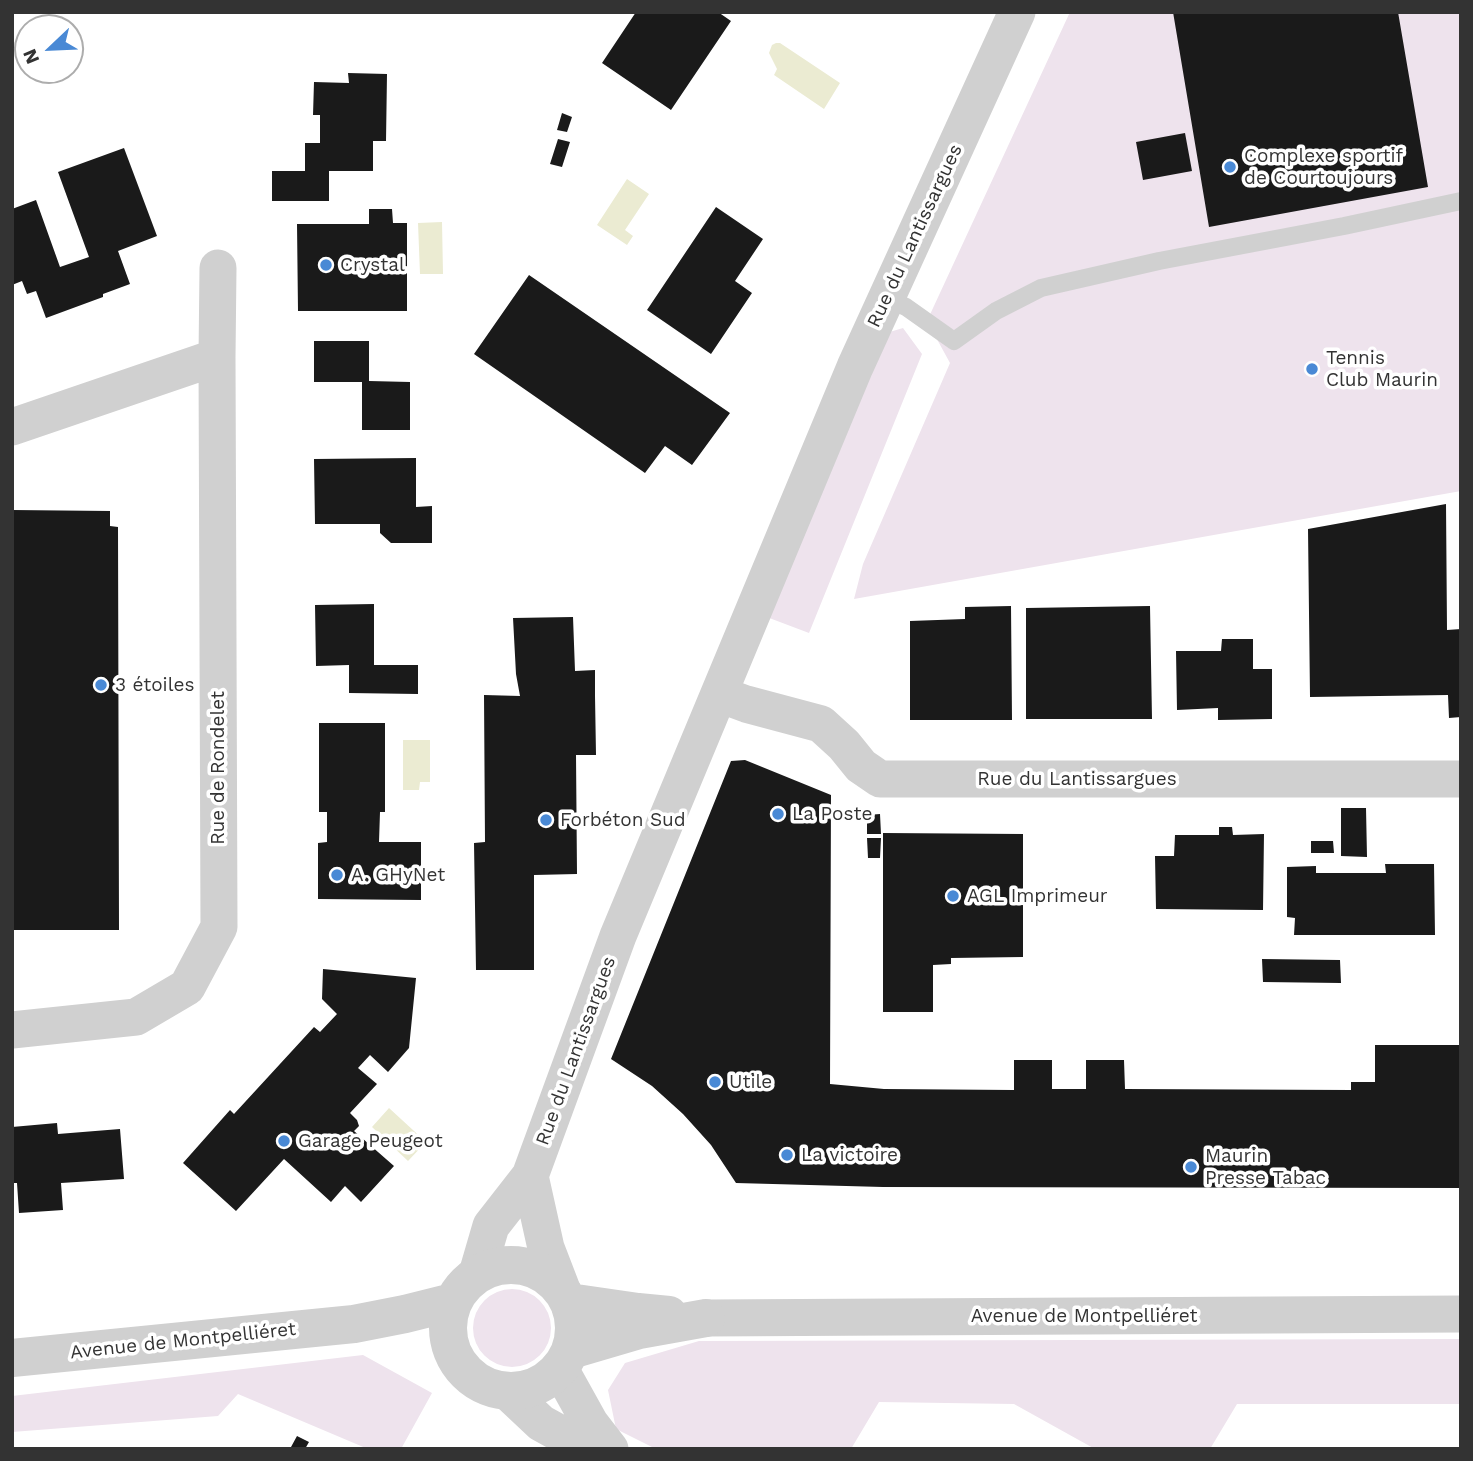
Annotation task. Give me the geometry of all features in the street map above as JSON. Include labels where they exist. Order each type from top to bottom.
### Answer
[{"type":"street","name":"Rue du Lantissargues","points":[[465,1288],[491,1226],[530,1176],[618,936],[743,633],[855,367],[1017,12]]},
{"type":"street","name":"Rue de Rondelet","points":[[12,1030],[136,1017],[187,987],[219,927],[218,268]]},
{"type":"street","points":[[12,427],[217,357]]},
{"type":"street","name":"Rue du Lantissargues","points":[[719,694],[821,724],[844,745],[861,766],[880,779],[1461,779]]},
{"type":"street","points":[[530,1176],[546,1248],[574,1317],[575,1334],[565,1359],[545,1382],[527,1390],[507,1391],[489,1387],[472,1378],[459,1364],[448,1332],[449,1316],[465,1288],[494,1267],[512,1264],[531,1267],[547,1275],[565,1295]]},
{"type":"street","name":"Avenue de Montpelliéret","points":[[12,1359],[354,1324],[405,1314],[465,1288]]},
{"type":"street","name":"Avenue de Montpelliéret","points":[[565,1295],[638,1312],[706,1318],[1461,1314]]},
{"type":"street","name":"Avenue de Montpelliéret","points":[[565,1359],[639,1331],[706,1318]]},
{"type":"street","name":"Avenue de Montpelliéret","points":[[354,1324],[396,1329],[451,1346]]},
{"type":"street","points":[[565,1359],[590,1423],[610,1449]]},
{"type":"street","points":[[507,1391],[541,1423],[588,1449]]},
{"type":"lane","points":[[886,298],[906,307],[954,341],[996,311],[1041,288],[1159,261],[1461,201]]},
{"type":"shaded area","name":"Complexe sportif de Courtoujours","points":[[1070,12],[1461,12],[1461,491],[854,599],[863,564],[950,363],[927,321]]},
{"type":"shaded area","points":[[780,43],[840,83],[824,109],[774,75],[777,69],[769,53],[772,45]]},
{"type":"shaded area","points":[[627,179],[649,194],[625,230],[633,236],[627,245],[597,225]]},
{"type":"shaded area","points":[[442,222],[443,274],[420,274],[418,223]]},
{"type":"shaded area","points":[[903,328],[922,354],[809,633],[764,616],[883,334]]},
{"type":"shaded area","points":[[403,740],[430,740],[430,782],[420,782],[419,790],[403,790]]},
{"type":"shaded area","points":[[389,1108],[426,1142],[408,1161],[372,1127]]},
{"type":"shaded area","points":[[504,1289],[520,1289],[534,1295],[545,1306],[551,1320],[551,1336],[545,1350],[534,1361],[520,1367],[504,1367],[490,1361],[479,1350],[473,1336],[473,1320],[479,1306],[490,1295]]},
{"type":"shaded area","points":[[1461,1339],[1461,1404],[1237,1404],[1210,1449],[1095,1449],[1014,1404],[879,1402],[851,1449],[656,1449],[616,1429],[608,1390],[625,1363],[699,1341]]},
{"type":"shaded area","points":[[363,1355],[432,1393],[401,1449],[368,1449],[238,1394],[218,1416],[12,1432],[12,1396]]},
{"type":"building","points":[[636,12],[718,12],[731,21],[671,110],[602,63]]},
{"type":"building","points":[[1173,12],[1398,12],[1428,187],[1209,227]]},
{"type":"building","points":[[348,73],[387,74],[386,141],[373,141],[373,171],[329,171],[329,201],[272,201],[272,171],[305,171],[305,143],[320,143],[320,115],[313,115],[314,82],[349,83]]},
{"type":"building","points":[[562,113],[572,117],[567,132],[557,130]]},
{"type":"building","points":[[1185,133],[1192,171],[1143,180],[1136,142]]},
{"type":"building","points":[[558,139],[570,142],[562,167],[550,164]]},
{"type":"building","points":[[124,148],[157,236],[118,251],[130,284],[46,318],[36,291],[27,294],[22,281],[12,285],[12,209],[36,200],[60,267],[89,257],[58,172]]},
{"type":"building","points":[[716,207],[763,239],[735,281],[752,293],[711,354],[647,310]]},
{"type":"building","points":[[369,209],[392,209],[393,223],[407,223],[407,311],[298,311],[297,224],[369,224]]},
{"type":"building","points":[[529,275],[730,413],[692,465],[665,446],[645,473],[474,354]]},
{"type":"building","points":[[314,341],[369,341],[369,381],[410,382],[410,430],[362,430],[362,382],[314,382]]},
{"type":"building","points":[[416,458],[416,507],[432,506],[432,543],[391,543],[380,533],[380,524],[315,524],[314,459]]},
{"type":"building","points":[[1446,504],[1447,630],[1461,629],[1461,717],[1449,718],[1448,695],[1310,697],[1308,529]]},
{"type":"building","points":[[12,510],[110,511],[110,526],[118,527],[119,930],[12,930]]},
{"type":"building","points":[[374,604],[374,665],[418,665],[418,694],[349,693],[349,665],[316,666],[315,605]]},
{"type":"building","points":[[1011,606],[1012,720],[910,720],[910,621],[965,619],[965,607]]},
{"type":"building","points":[[1150,606],[1152,719],[1026,719],[1026,608]]},
{"type":"building","points":[[573,617],[575,671],[595,670],[596,755],[576,755],[577,874],[534,875],[534,970],[476,970],[474,843],[485,842],[484,695],[520,696],[513,618]]},
{"type":"building","points":[[1222,639],[1253,639],[1253,669],[1272,669],[1272,719],[1218,720],[1218,708],[1177,710],[1176,651],[1221,651]]},
{"type":"building","points":[[319,723],[385,723],[385,812],[380,812],[379,842],[421,842],[421,900],[318,899],[318,843],[327,842],[327,812],[319,812]]},
{"type":"building","points":[[745,760],[831,795],[830,1084],[884,1089],[1014,1090],[1014,1060],[1052,1060],[1052,1089],[1086,1089],[1086,1060],[1124,1060],[1125,1089],[1351,1090],[1351,1082],[1375,1082],[1375,1045],[1461,1045],[1461,1188],[883,1187],[736,1183],[711,1145],[683,1114],[652,1086],[611,1059],[731,761]]},
{"type":"building","points":[[1341,808],[1366,808],[1367,857],[1341,856]]},
{"type":"building","points":[[880,814],[881,834],[867,834],[867,815]]},
{"type":"building","points":[[1219,827],[1232,827],[1233,835],[1264,834],[1263,910],[1156,909],[1155,856],[1174,856],[1175,835],[1219,835]]},
{"type":"building","name":"AGL Imprimeur","points":[[883,833],[1023,834],[1023,957],[951,958],[951,964],[933,965],[933,1012],[883,1012]]},
{"type":"building","points":[[867,838],[881,838],[880,858],[868,858]]},
{"type":"building","points":[[1311,841],[1333,841],[1334,853],[1311,853]]},
{"type":"building","points":[[1385,864],[1434,864],[1435,935],[1294,935],[1295,918],[1287,917],[1287,867],[1316,866],[1316,873],[1386,873]]},
{"type":"building","points":[[1262,959],[1340,960],[1341,983],[1263,982]]},
{"type":"building","points":[[323,969],[416,978],[409,1048],[388,1072],[370,1055],[358,1068],[377,1084],[350,1113],[359,1126],[354,1131],[394,1166],[361,1202],[345,1186],[331,1202],[284,1159],[236,1211],[183,1163],[230,1110],[234,1114],[314,1027],[320,1032],[337,1014],[322,999]]},
{"type":"building","points":[[57,1123],[58,1134],[120,1129],[124,1179],[61,1183],[63,1210],[19,1213],[17,1183],[12,1183],[12,1127]]},
{"type":"building","points":[[297,1436],[309,1442],[305,1449],[291,1447]]},
{"type":"place","name":"Complexe sportif de Courtoujours","points":[[1230,167]]},
{"type":"place","name":"Crystal","points":[[326,265]]},
{"type":"place","name":"Tennis Club Maurin","points":[[1312,369]]},
{"type":"place","name":"3 étoiles","points":[[101,685]]},
{"type":"place","name":"La Poste","points":[[778,814]]},
{"type":"place","name":"Forbéton Sud","points":[[546,820]]},
{"type":"place","name":"A. GHyNet","points":[[337,875]]},
{"type":"place","name":"AGL Imprimeur","points":[[953,896]]},
{"type":"place","name":"Utile","points":[[715,1082]]},
{"type":"place","name":"Garage Peugeot","points":[[284,1141]]},
{"type":"place","name":"La victoire","points":[[787,1155]]},
{"type":"place","name":"Maurin Presse Tabac","points":[[1191,1167]]}]
